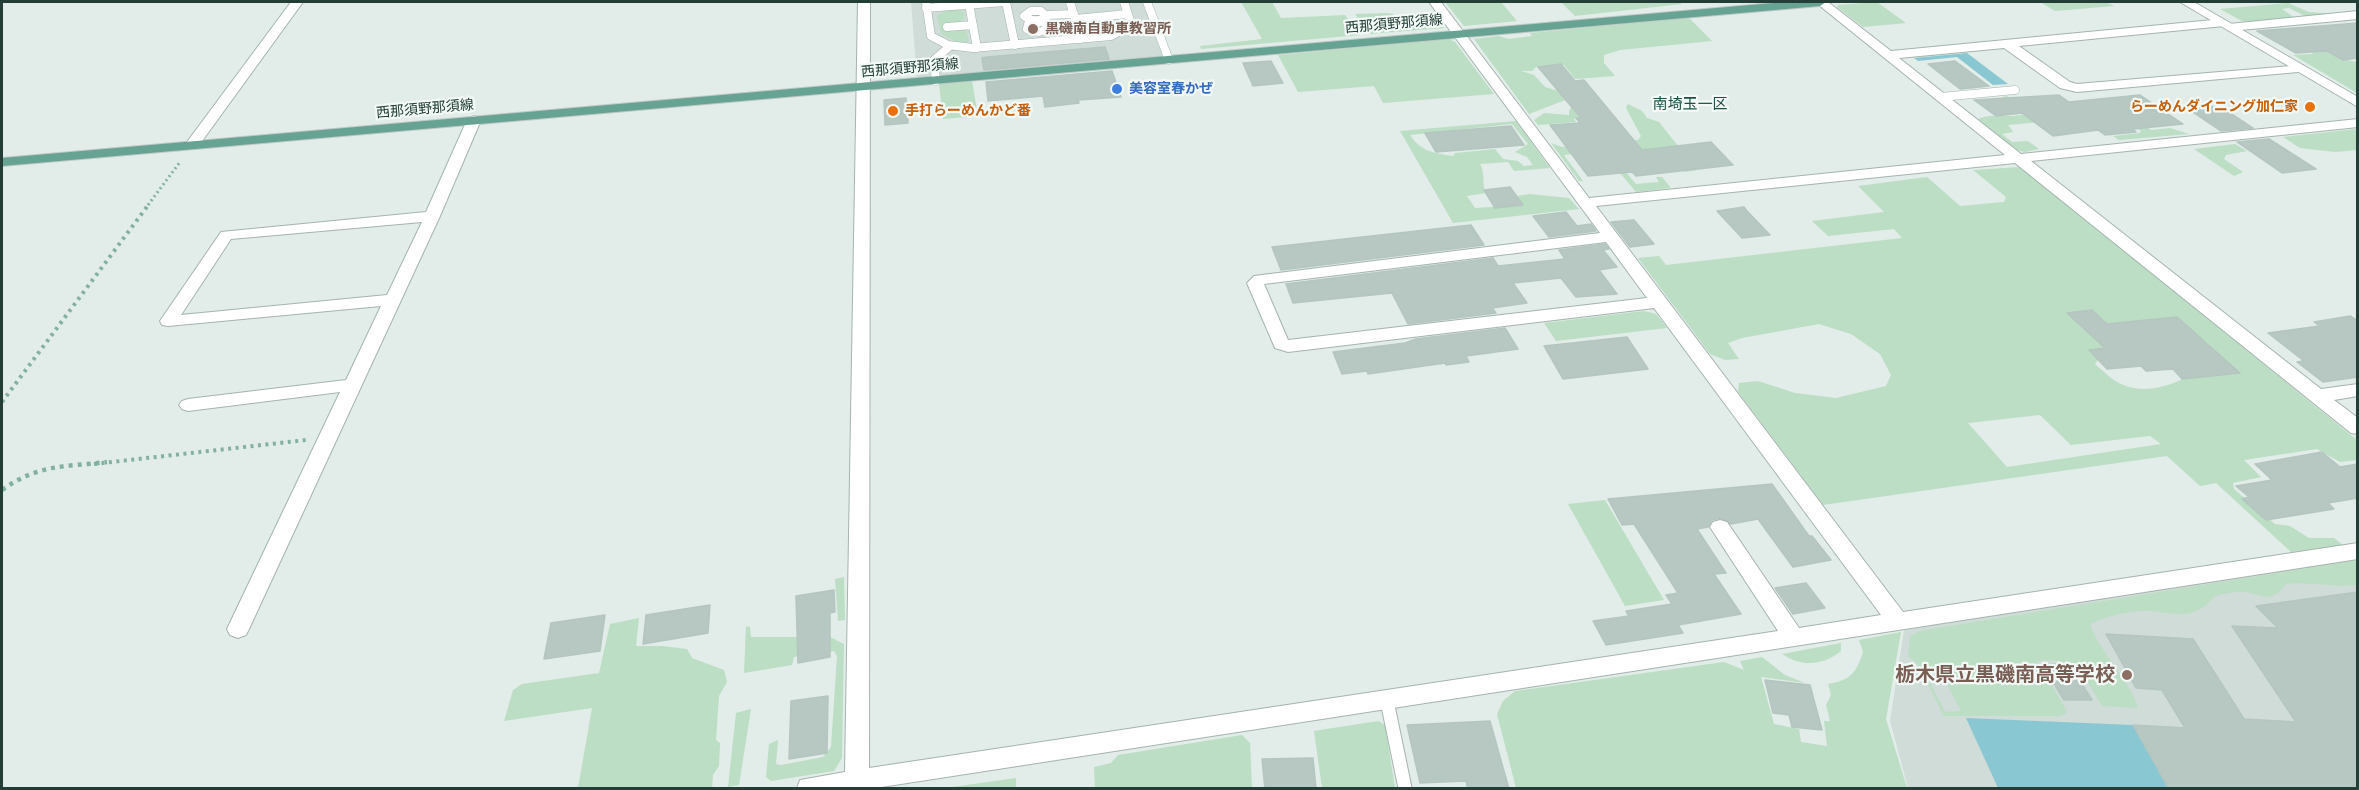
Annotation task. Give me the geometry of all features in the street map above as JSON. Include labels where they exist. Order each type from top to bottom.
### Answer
[{"type":"main road","name":"西那須野那須線","points":[[2,162],[1821,2]]},
{"type":"street","points":[[192,145],[297,2]]},
{"type":"street","points":[[857,781],[864,2]]},
{"type":"street","points":[[1435,2],[1898,622]]},
{"type":"street","points":[[1821,2],[2358,428]]},
{"type":"street","points":[[2186,2],[2358,103]]},
{"type":"street","points":[[1888,55],[2358,15]]},
{"type":"street","points":[[2007,44],[2065,85],[2077,88],[2298,68]]},
{"type":"street","points":[[238,629],[432,216],[474,120]]},
{"type":"street","points":[[1585,203],[2358,123]]},
{"type":"street","points":[[391,300],[168,321],[226,235],[432,216]]},
{"type":"street","points":[[1609,237],[1260,279],[1256,283],[1281,344],[1288,346],[1660,302]]},
{"type":"street","points":[[188,405],[351,385]]},
{"type":"street","points":[[2318,396],[2358,390]]},
{"type":"street","points":[[1720,527],[1794,638]]},
{"type":"street","points":[[809,789],[2358,551]]},
{"type":"lane","points":[[1015,45],[1005,2],[926,4],[931,36],[950,46],[977,48],[1015,45],[1111,36],[1121,32],[1130,21],[1124,2]]},
{"type":"lane","points":[[1070,2],[1081,39]]},
{"type":"lane","points":[[1147,2],[1169,60]]},
{"type":"lane","points":[[969,4],[977,48]]},
{"type":"lane","points":[[1047,15],[1045,18],[1036,21],[1028,24],[1026,28],[1032,32],[1039,32],[1050,26],[1044,22],[1036,21],[1029,20],[1024,16],[1034,11],[1041,11],[1047,15],[1074,16],[1128,14]]},
{"type":"lane","points":[[947,27],[973,25]]},
{"type":"lane","points":[[1039,32],[1042,42]]},
{"type":"lane","points":[[936,81],[934,60],[950,46]]},
{"type":"lane","points":[[1941,97],[2015,90]]},
{"type":"lane","points":[[1387,701],[1405,789]]},
{"type":"path","points":[[2,402],[192,145]]},
{"type":"path","points":[[2,490],[20,477],[37,470],[327,437]]},
{"type":"shaded area","name":"黒磯南自動車教習所","points":[[911,2],[1143,2],[1163,56],[917,78]]},
{"type":"shaded area","name":"栃木県立黒磯南高等学校","points":[[2357,556],[2357,788],[1908,788],[1890,721],[1904,630]]},
{"type":"green space","points":[[1241,2],[1272,2],[1281,18],[1345,15],[1360,35],[1201,49],[1200,46],[1262,39]]},
{"type":"green space","points":[[1445,2],[1501,2],[1517,21],[1464,26]]},
{"type":"green space","points":[[1561,2],[1679,2],[1682,4],[1575,16]]},
{"type":"green space","points":[[1877,2],[1906,23],[1863,27],[1837,7],[1838,5]]},
{"type":"green space","points":[[2040,2],[2106,2],[2114,6],[2055,11]]},
{"type":"green space","points":[[2288,3],[2309,12],[2337,14],[2307,17],[2289,8],[2282,9],[2295,18],[2249,22],[2242,21],[2220,9]]},
{"type":"green space","points":[[946,10],[963,10],[965,18],[959,22],[944,24],[946,30],[966,29],[969,42],[954,41],[941,34],[937,16]]},
{"type":"green space","points":[[1387,13],[1440,23],[1444,28],[1369,34],[1355,14]]},
{"type":"green space","points":[[1690,19],[1712,41],[1620,50],[1604,55],[1604,63],[1615,76],[1575,79],[1564,65],[1536,67],[1532,71],[1521,71],[1534,75],[1545,87],[1561,92],[1568,99],[1529,114],[1474,39],[1499,36],[1508,39],[1532,36],[1530,33]]},
{"type":"green space","points":[[1449,39],[1455,42],[1494,94],[1383,103],[1374,86],[1298,92],[1278,55]]},
{"type":"green space","points":[[2311,48],[2357,62],[2357,93],[2293,55],[2313,54]]},
{"type":"green space","points":[[972,81],[978,116],[943,119],[939,84]]},
{"type":"green space","points":[[2007,96],[2041,122],[2008,125],[2013,132],[2002,134],[2012,142],[2028,141],[2039,149],[2025,152],[2016,150],[1978,119],[2024,114],[2002,97]]},
{"type":"green space","points":[[1628,104],[1642,111],[1647,118],[1659,122],[1697,170],[1685,172],[1668,150],[1618,163],[1636,184],[1659,182],[1656,177],[1662,177],[1671,188],[1636,192],[1602,151],[1564,155],[1583,181],[1579,181],[1551,143],[1562,147],[1638,140],[1641,136],[1626,108]]},
{"type":"green space","points":[[1572,106],[1610,113],[1578,117],[1574,119],[1576,122],[1538,125],[1534,120],[1544,113],[1569,115]]},
{"type":"green space","points":[[1516,121],[1550,168],[1514,171],[1508,162],[1480,164],[1486,193],[1467,196],[1475,208],[1510,206],[1517,196],[1529,194],[1569,198],[1579,209],[1453,223],[1400,131]],"holes":[[[1512,124],[1528,144],[1515,152],[1527,157],[1533,165],[1524,166],[1518,161],[1503,159],[1495,149],[1455,153],[1453,156],[1434,153],[1423,148],[1410,135]]]},
{"type":"green space","points":[[2139,122],[2151,130],[2170,128],[2189,134],[2119,140],[2113,136],[2140,133],[2141,131],[2130,123]]},
{"type":"green space","points":[[2357,129],[2357,150],[2335,152],[2300,148],[2283,137]]},
{"type":"green space","points":[[2235,144],[2247,151],[2226,155],[2224,159],[2243,172],[2234,176],[2194,149]]},
{"type":"green space","points":[[2021,167],[2357,440],[2357,460],[2340,462],[2317,449],[2244,460],[2261,477],[2233,483],[2234,489],[2275,524],[2290,526],[2309,538],[2334,538],[2344,546],[2291,552],[2216,483],[2200,486],[2167,456],[1823,505],[1738,392],[1739,383],[1758,381],[1795,393],[1836,398],[1886,386],[1891,375],[1880,354],[1851,334],[1819,324],[1742,338],[1728,343],[1739,359],[1725,360],[1710,354],[1638,258],[1659,256],[1666,265],[1902,238],[1894,229],[1828,236],[1812,221],[1884,212],[1858,186],[1927,177],[1960,206],[2004,202],[2006,197],[1973,170]],"holes":[[[2180,327],[2209,344],[2216,357],[2196,372],[2172,384],[2146,389],[2133,388],[2121,384],[2095,364],[2102,354]],[[2040,415],[2071,445],[2150,436],[2161,444],[2007,467],[1968,423]]]},
{"type":"green space","points":[[1644,311],[1656,314],[1667,328],[1556,341],[1544,323]]},
{"type":"green space","points":[[1605,500],[1664,600],[1625,606],[1568,504]]},
{"type":"green space","points":[[2357,560],[2357,585],[2286,584],[2276,594],[2267,597],[2244,592],[2215,596],[2201,609],[2186,614],[2138,611],[2111,616],[2090,625],[2134,697],[2138,708],[2102,706],[2078,670],[2062,661],[2051,660],[2038,661],[2067,712],[2061,716],[1944,716],[1917,663],[1908,656],[1910,637],[1919,631]],"holes":[[[1922,667],[1938,668],[1961,711],[1945,712]]]},
{"type":"green space","points":[[844,577],[845,620],[838,621],[835,579]]},
{"type":"green space","points":[[639,618],[636,646],[687,649],[692,658],[724,670],[727,682],[719,696],[716,740],[720,743],[719,766],[713,775],[712,788],[578,788],[592,708],[504,721],[513,690],[522,684],[599,673],[610,624]]},
{"type":"green space","points":[[746,626],[750,627],[751,637],[830,637],[844,644],[842,758],[834,771],[771,781],[766,777],[769,744],[778,740],[776,764],[781,765],[823,757],[831,747],[837,656],[834,651],[794,657],[792,665],[744,673]]},
{"type":"green space","points":[[1901,632],[1886,719],[1907,788],[1516,788],[1497,714],[1503,701],[1515,691],[1724,662],[1744,670],[1740,661],[1762,657],[1785,675],[1805,683],[1761,677],[1774,724],[1799,729],[1801,742],[1827,746],[1824,721],[1830,721],[1826,705],[1831,695],[1828,684],[1847,678],[1855,671],[1863,652],[1859,640]]},
{"type":"green space","points":[[1841,643],[1841,651],[1819,662],[1804,663],[1782,654]]},
{"type":"green space","points":[[751,709],[739,785],[728,787],[736,713]]},
{"type":"green space","points":[[1378,721],[1385,725],[1395,788],[1322,788],[1314,731]]},
{"type":"green space","points":[[1242,735],[1250,743],[1252,788],[1095,788],[1094,767],[1111,763],[1118,755]]},
{"type":"green space","points":[[1016,778],[1016,788],[945,788]]},
{"type":"water","points":[[1967,53],[2008,84],[1993,85],[1957,57],[1918,61],[1914,58]]},
{"type":"water","points":[[1966,718],[2133,725],[2169,788],[1998,788]]},
{"type":"building","points":[[2358,23],[2358,58],[2343,60],[2327,51],[2296,53],[2257,31]]},
{"type":"building","points":[[1105,47],[1109,59],[984,70],[982,58],[987,57]]},
{"type":"building","points":[[1271,61],[1283,83],[1253,86],[1243,63]]},
{"type":"building","points":[[1955,61],[1989,86],[1960,89],[1928,64]]},
{"type":"building","points":[[1561,64],[1575,81],[1584,80],[1642,150],[1711,142],[1733,165],[1636,176],[1632,172],[1588,176],[1550,125],[1580,123],[1576,118],[1581,118],[1538,67]]},
{"type":"building","points":[[1112,71],[1121,97],[1078,100],[1079,103],[1045,107],[1043,96],[988,101],[986,82]]},
{"type":"building","points":[[2059,95],[2069,102],[2140,95],[2183,124],[2133,129],[2136,132],[2105,135],[2098,130],[2053,136],[2022,113],[1996,116],[1974,100]]},
{"type":"building","points":[[906,98],[908,123],[885,125],[884,100]]},
{"type":"building","points":[[2220,106],[2253,128],[2221,131],[2188,109]]},
{"type":"building","points":[[1511,126],[1524,145],[1436,152],[1425,133]]},
{"type":"building","points":[[2269,139],[2316,169],[2282,173],[2237,142]]},
{"type":"building","points":[[1510,187],[1523,205],[1495,208],[1484,190]]},
{"type":"building","points":[[1744,207],[1770,235],[1742,238],[1717,211]]},
{"type":"building","points":[[1566,212],[1577,226],[1591,224],[1596,231],[1549,237],[1533,216]]},
{"type":"building","points":[[1634,220],[1654,244],[1630,247],[1611,222]]},
{"type":"building","points":[[1471,225],[1484,245],[1281,270],[1272,247]]},
{"type":"building","points":[[1605,244],[1609,249],[1603,250],[1617,267],[1599,270],[1617,294],[1576,297],[1561,278],[1513,283],[1527,303],[1492,308],[1496,313],[1408,324],[1392,293],[1293,303],[1286,284],[1493,258],[1498,266],[1565,259],[1559,250]]},
{"type":"building","points":[[2092,310],[2107,324],[2177,317],[2240,373],[2182,379],[2173,369],[2146,371],[2141,366],[2107,369],[2089,350],[2105,348],[2067,313]]},
{"type":"building","points":[[2350,316],[2358,321],[2358,377],[2323,382],[2297,362],[2304,361],[2268,333],[2320,326],[2314,322]]},
{"type":"building","points":[[1505,328],[1518,349],[1466,356],[1469,362],[1446,365],[1445,363],[1368,374],[1367,371],[1342,374],[1333,352],[1405,343],[1416,339]]},
{"type":"building","points":[[1627,337],[1648,369],[1563,379],[1544,346]]},
{"type":"building","points":[[2322,452],[2340,467],[2358,464],[2358,498],[2328,503],[2334,509],[2266,520],[2242,499],[2249,497],[2236,486],[2272,480],[2255,464]]},
{"type":"building","points":[[1772,484],[1809,536],[1812,536],[1831,560],[1793,567],[1758,519],[1731,524],[1721,518],[1712,520],[1708,527],[1697,529],[1726,573],[1714,574],[1741,614],[1678,625],[1683,633],[1606,645],[1593,621],[1629,616],[1626,611],[1672,604],[1666,595],[1678,593],[1634,524],[1622,525],[1608,499]]},
{"type":"building","points":[[1806,583],[1825,608],[1793,614],[1775,588]]},
{"type":"building","points":[[834,590],[835,612],[830,613],[830,657],[798,663],[796,596]]},
{"type":"building","points":[[2358,592],[2358,789],[2169,789],[2133,725],[2185,728],[2162,690],[2136,688],[2106,634],[2193,639],[2244,719],[2296,722],[2232,626],[2278,628],[2256,606]]},
{"type":"building","points":[[710,605],[708,633],[643,644],[646,615]]},
{"type":"building","points":[[605,615],[600,651],[544,659],[551,623]]},
{"type":"building","points":[[2042,664],[2069,664],[2092,700],[2064,700]]},
{"type":"building","points":[[1765,680],[1810,685],[1822,730],[1792,727],[1789,715],[1773,713]]},
{"type":"building","points":[[828,696],[827,753],[789,759],[791,701]]},
{"type":"building","points":[[1490,721],[1509,789],[1468,789],[1466,781],[1420,783],[1407,725]]},
{"type":"building","points":[[1313,758],[1316,789],[1265,789],[1262,759]]},
{"type":"place","name":"黒磯南自動車教習所","points":[[1033,29]]},
{"type":"place","name":"美容室春かぜ","points":[[1117,89]]},
{"type":"place","name":"らーめんダイニング加仁家","points":[[2310,107]]},
{"type":"place","name":"手打らーめんかど番","points":[[893,111]]},
{"type":"place","name":"栃木県立黒磯南高等学校","points":[[2127,675]]},
{"type":"district","name":"南埼玉一区","points":[[1690,104]]}]
